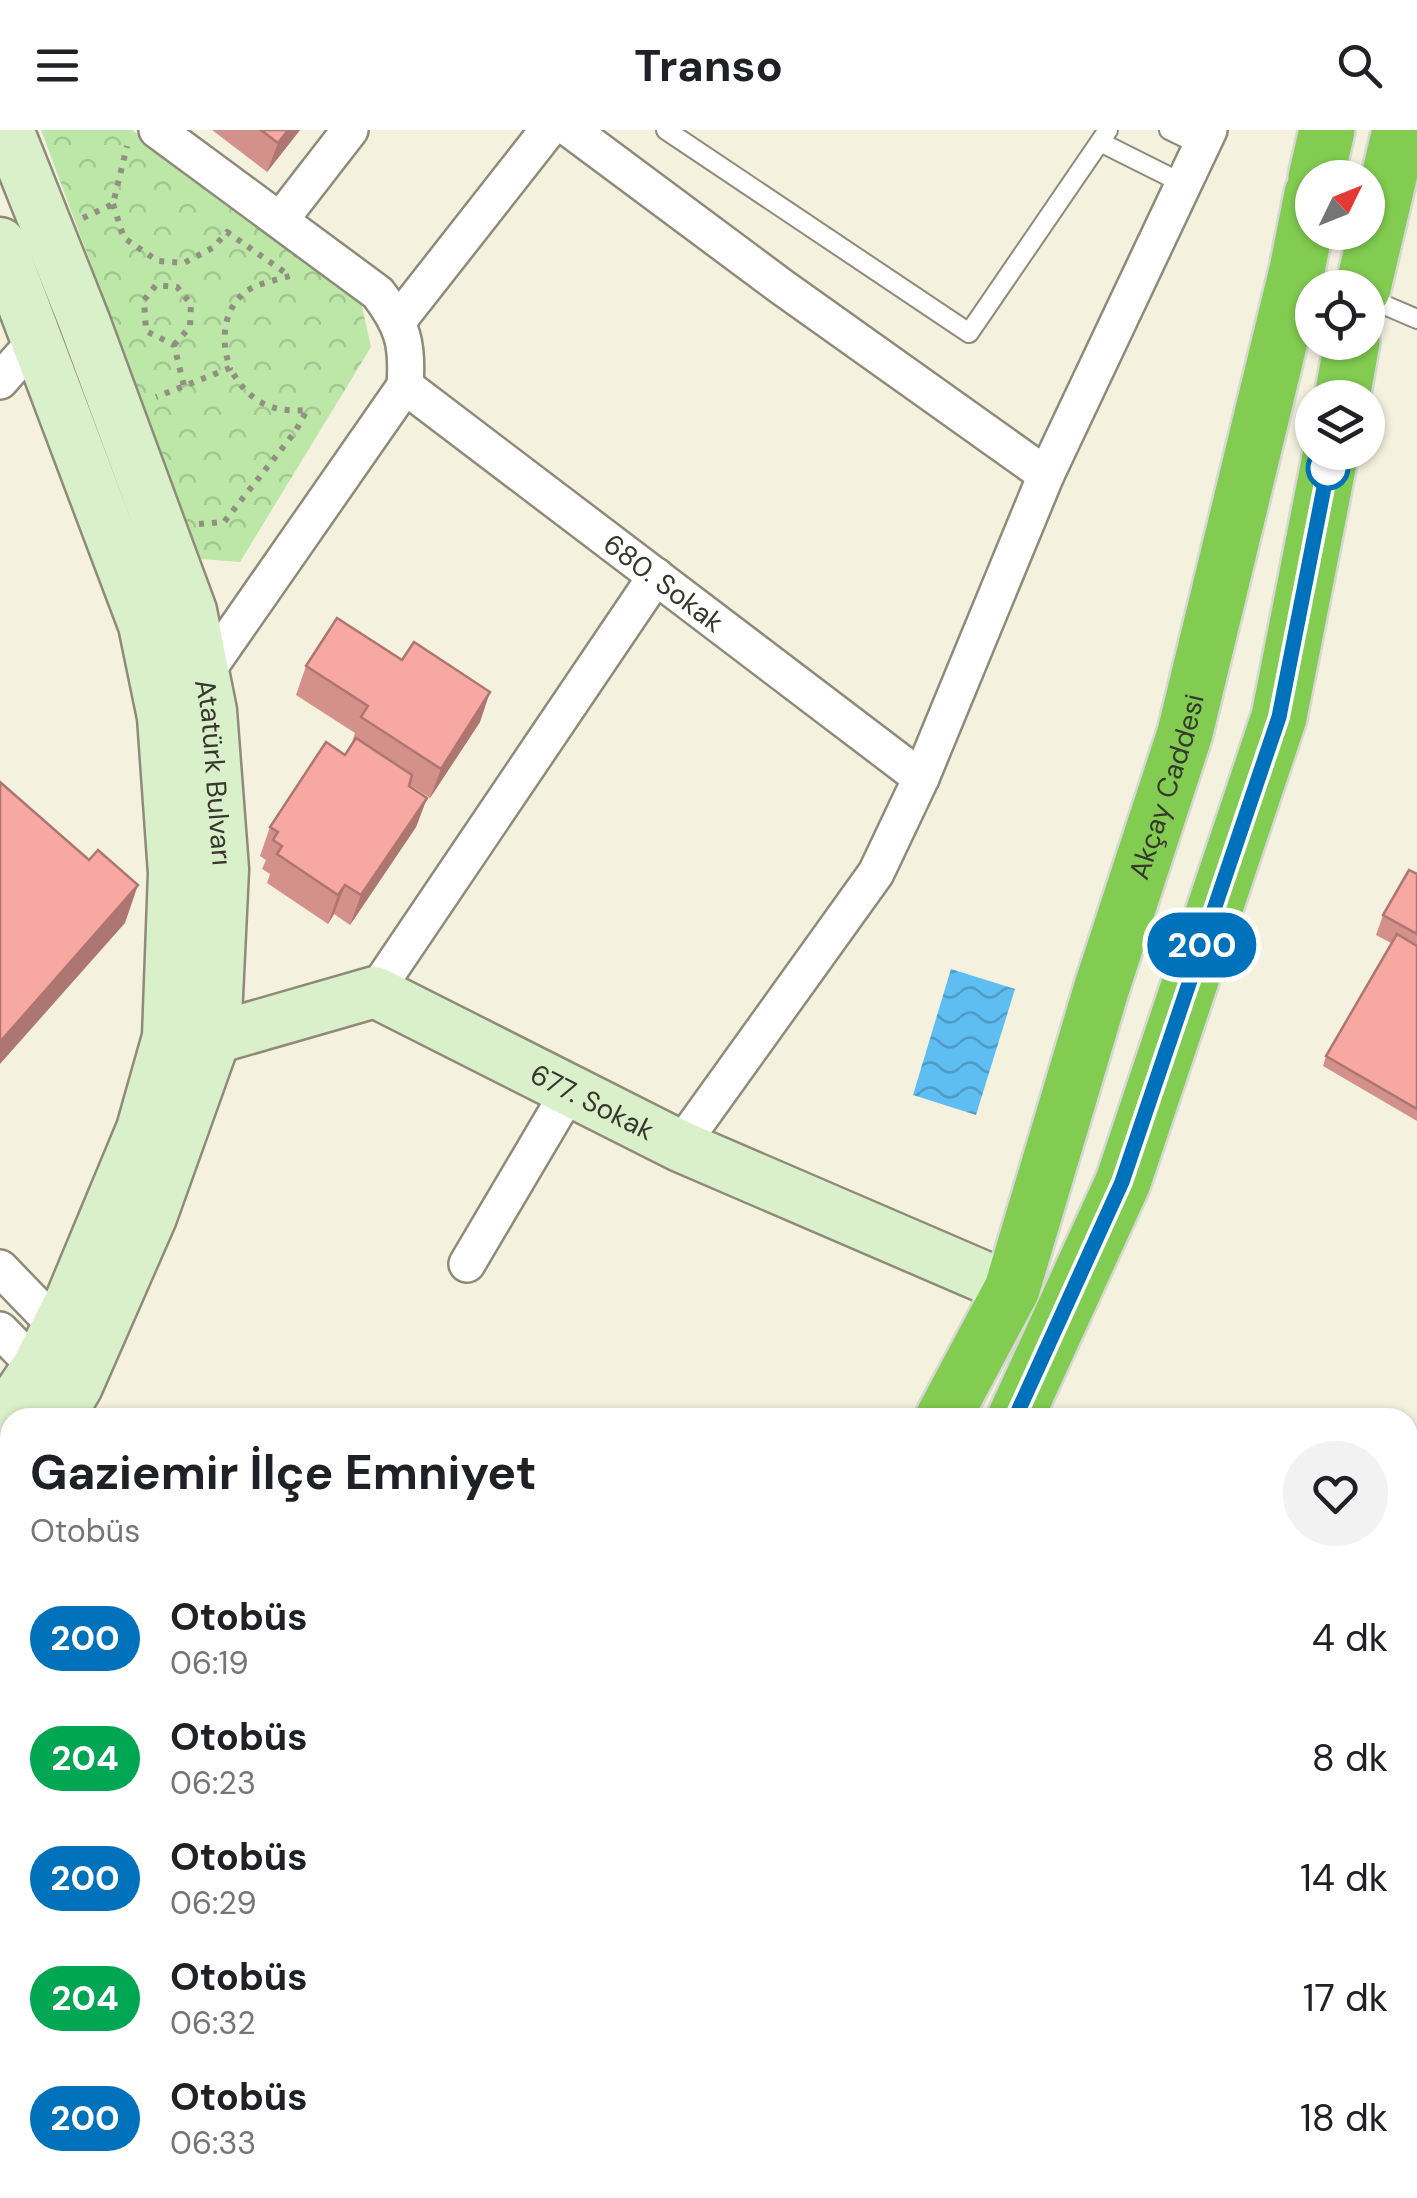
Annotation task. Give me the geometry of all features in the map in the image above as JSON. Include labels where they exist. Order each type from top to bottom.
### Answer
[{"type":"highway","points":[[1320,160],[1326,130]]},
{"type":"highway","points":[[1367,270],[1400,130]]},
{"type":"highway","name":"Akçay Caddesi","points":[[948,1408],[1012,1289],[1101,990],[1184,732],[1302,250]]},
{"type":"highway","points":[[1020,1408],[1122,1182],[1279,717],[1327,470]]},
{"type":"street","name":"Atatürk Bulvarı","points":[[8,130],[84,321],[184,593],[206,672],[224,870],[152,1217],[64,1408]]},
{"type":"street","points":[[157,130],[378,293],[398,321],[407,354],[405,386],[206,672]]},
{"type":"street","points":[[280,219],[350,130]]},
{"type":"street","points":[[398,321],[548,130]]},
{"type":"street","points":[[572,130],[1046,474]]},
{"type":"street","points":[[680,1146],[876,873],[922,778],[1046,474],[1205,138]]},
{"type":"street","name":"Atatürk Bulvarı","points":[[0,242],[144,625],[163,716],[174,873],[192,1037],[142,1129],[97,1242],[47,1348],[10,1408]]},
{"type":"street","points":[[0,381],[38,338]]},
{"type":"street","name":"680. Sokak","points":[[405,386],[922,778]]},
{"type":"street","points":[[192,1037],[374,992],[656,576]]},
{"type":"street","name":"677. Sokak","points":[[374,992],[568,1093],[680,1146],[1012,1289]]},
{"type":"street","points":[[466,1264],[568,1093]]},
{"type":"street","points":[[0,1268],[47,1348]]},
{"type":"street","points":[[0,1330],[47,1348]]},
{"type":"lane","points":[[666,130],[969,333],[1104,136],[1184,184]]},
{"type":"lane","points":[[1170,130],[1205,138]]},
{"type":"lane","points":[[1385,305],[1417,319]]},
{"type":"path","points":[[131,130],[113,204],[124,238],[158,262],[184,263],[214,247],[226,232],[290,276],[246,291],[227,314],[224,336],[230,368],[244,392],[263,406],[284,412],[307,410],[295,432],[224,522],[188,524]]},
{"type":"path","points":[[77,221],[113,204]]},
{"type":"path","points":[[174,346],[190,327],[191,304],[178,287],[156,285],[144,300],[146,331],[174,346],[184,386]]},
{"type":"path","points":[[143,402],[230,368]]},
{"type":"green space","points":[[41,130],[132,130],[361,302],[371,347],[240,562],[201,559]]},
{"type":"water","points":[[951,969],[1015,989],[976,1115],[913,1095]]},
{"type":"building","points":[[261,130],[288,130],[278,143]]},
{"type":"building","points":[[337,618],[402,660],[414,642],[490,692],[441,769],[361,717],[368,706],[306,666]]},
{"type":"building","points":[[356,738],[412,775],[409,786],[427,798],[361,895],[345,885],[338,895],[277,854],[282,846],[273,840],[278,832],[270,827],[326,742],[345,755]]},
{"type":"building","points":[[0,782],[89,860],[98,850],[138,885],[0,1042]]},
{"type":"building","points":[[1409,870],[1417,874],[1417,934],[1383,915]]},
{"type":"building","points":[[1397,934],[1417,946],[1417,1109],[1326,1056]]},
{"type":"bus line","name":"200","points":[[1020,1408],[1122,1182],[1279,717],[1327,470]]}]
